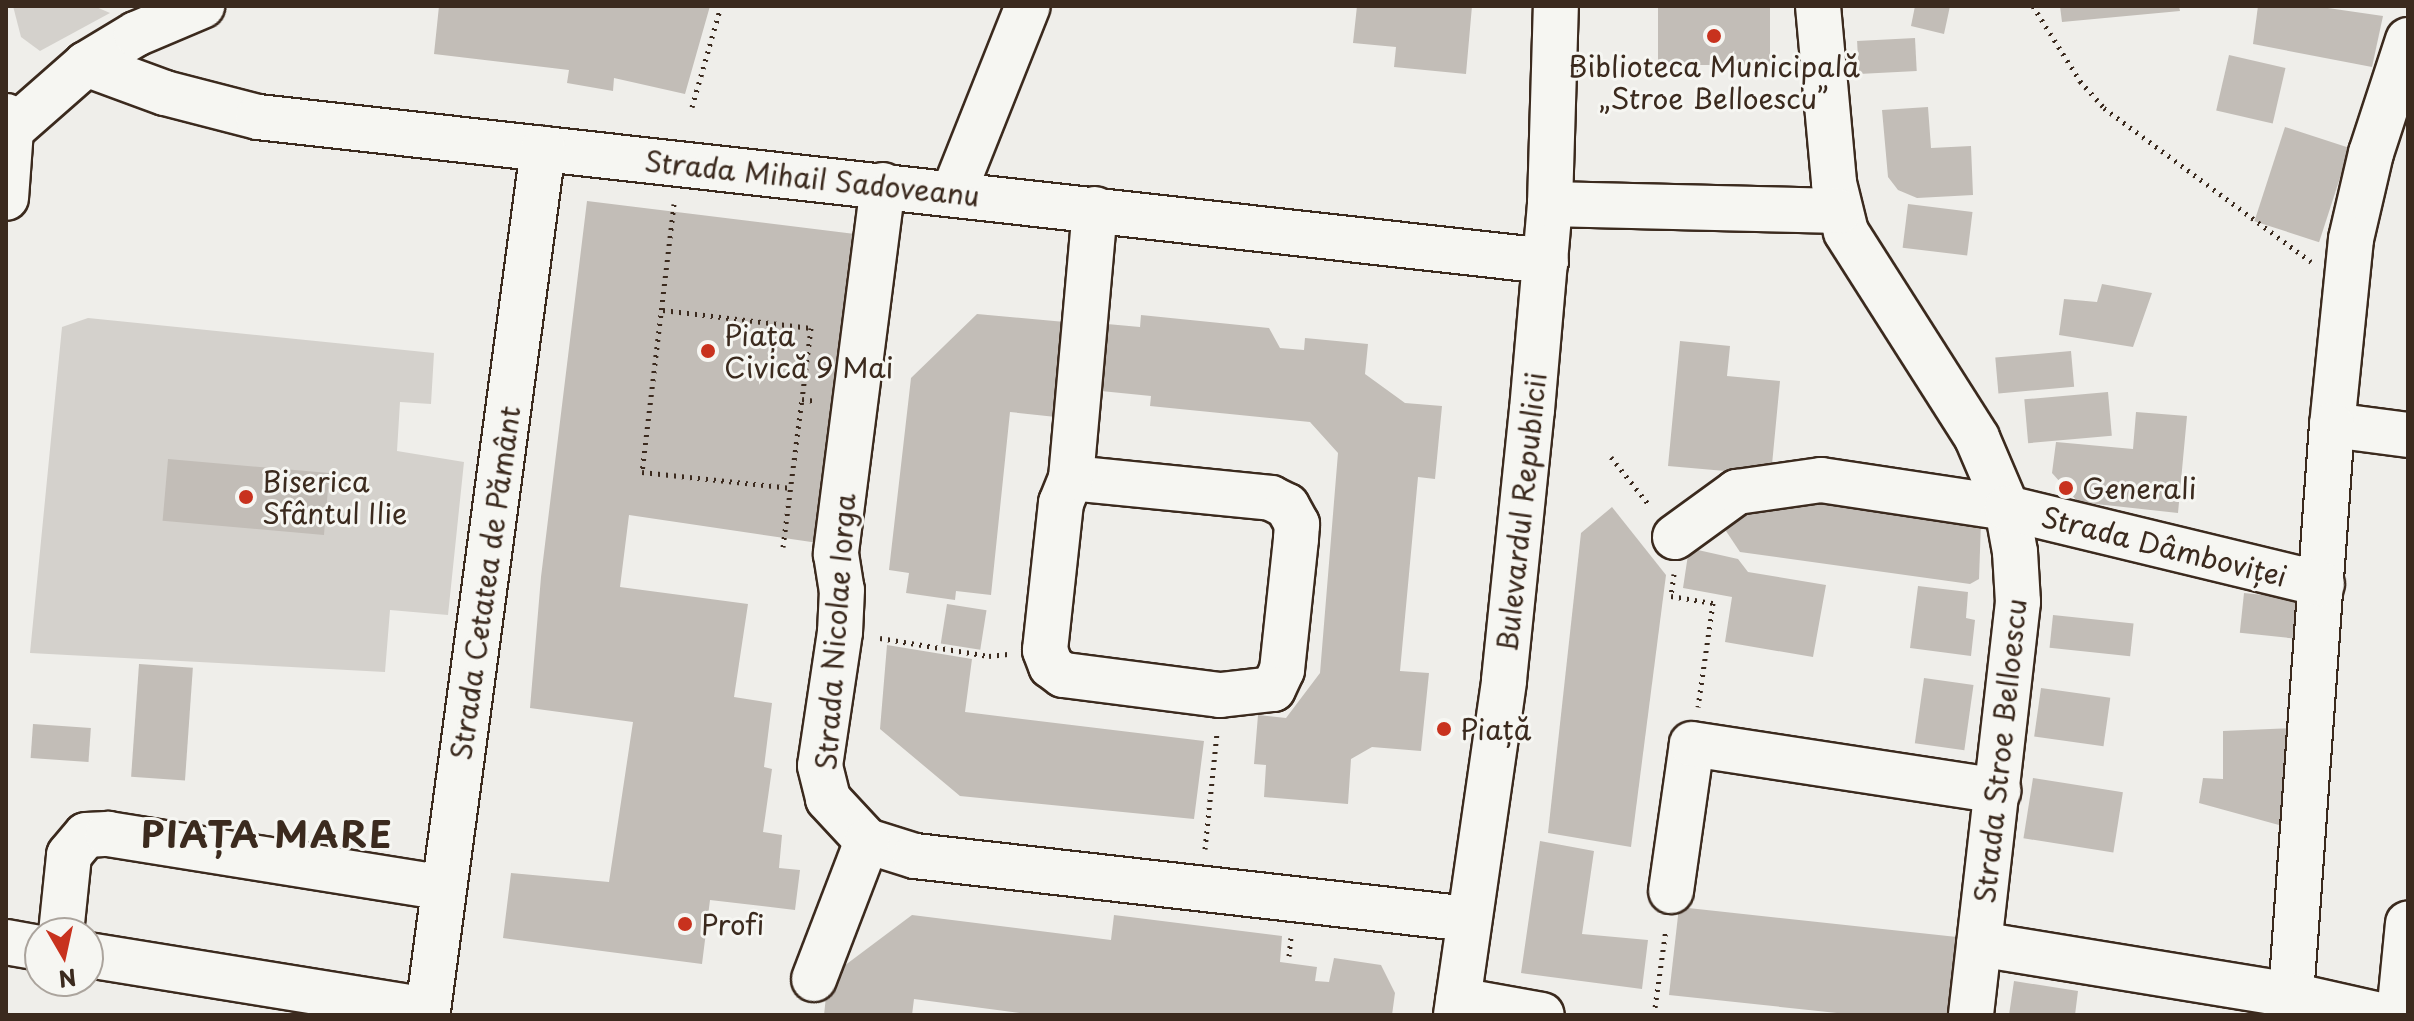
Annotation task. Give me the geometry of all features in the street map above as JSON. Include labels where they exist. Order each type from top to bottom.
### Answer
[{"type":"street","points":[[6,198],[8,125],[86,64],[136,34],[202,6]]},
{"type":"street","points":[[953,194],[1028,6]]},
{"type":"street","name":"Bulevardul Republicii","points":[[1457,1007],[1504,680],[1546,261],[1556,6]]},
{"type":"street","name":"Strada Stroe Belloescu","points":[[1818,6],[1839,211],[1856,253],[1935,366],[1977,438],[2007,508],[2018,602],[1971,1015]]},
{"type":"street","points":[[2291,995],[2332,425],[2346,284],[2371,153],[2408,40]]},
{"type":"street","name":"Strada Mihail Sadoveanu","points":[[86,64],[258,117],[1546,261]]},
{"type":"street","name":"Strada Cetatea de Pământ","points":[[425,1013],[543,149]]},
{"type":"street","name":"Strada Nicolae Iorga","points":[[883,185],[836,554],[842,590],[840,632],[820,766],[828,799],[867,841],[915,856],[976,865],[1202,886],[1469,919]]},
{"type":"street","points":[[1550,204],[1839,211]]},
{"type":"street","points":[[1071,478],[1271,498],[1287,506],[1297,524],[1282,670],[1273,689],[1220,695],[1063,675],[1051,666],[1045,650],[1061,503],[1071,478],[1095,209]]},
{"type":"street","points":[[2332,425],[2408,434]]},
{"type":"street","name":"Strada Dâmboviței","points":[[1675,537],[1737,492],[1775,483],[1821,480],[2007,508],[2322,584]]},
{"type":"street","points":[[1671,891],[1692,744],[1998,791]]},
{"type":"street","points":[[63,917],[69,855],[86,835],[108,834],[444,888]]},
{"type":"street","points":[[814,979],[867,841]]},
{"type":"street","points":[[2399,1015],[2408,923]]},
{"type":"street","points":[[1979,944],[2291,995],[2380,1015]]},
{"type":"street","points":[[104,958],[425,1013]]},
{"type":"street","points":[[1457,1007],[1542,1015]]},
{"type":"path","points":[[692,107],[721,6]]},
{"type":"path","points":[[2033,6],[2080,81],[2104,108],[2272,237],[2346,284]]},
{"type":"path","points":[[674,203],[642,472],[791,488]]},
{"type":"path","points":[[663,310],[811,328],[783,547]]},
{"type":"path","points":[[802,399],[855,408]]},
{"type":"path","points":[[1611,457],[1675,537],[1671,596],[1713,603],[1692,744]]},
{"type":"path","points":[[840,632],[989,656],[1045,650]]},
{"type":"path","points":[[1202,886],[1220,695]]},
{"type":"path","points":[[1654,1015],[1671,891]]},
{"type":"shaded area","points":[[13,6],[94,6],[110,13],[40,51],[21,37]]},
{"type":"shaded area","points":[[88,318],[434,353],[431,404],[400,402],[397,451],[464,462],[448,615],[390,610],[385,672],[30,653],[62,327]]},
{"type":"building","points":[[439,6],[710,6],[685,94],[614,78],[613,91],[567,83],[569,70],[434,54]]},
{"type":"building","points":[[1357,6],[1472,6],[1466,74],[1394,67],[1396,47],[1353,43]]},
{"type":"building","name":"Biblioteca Municipală „Stroe Belloescu”","points":[[1658,6],[1770,6],[1770,65],[1658,65]]},
{"type":"building","points":[[1915,6],[1950,6],[1944,34],[1911,26]]},
{"type":"building","points":[[2060,6],[2179,6],[2180,11],[2062,22]]},
{"type":"building","points":[[2258,6],[2314,6],[2383,16],[2372,67],[2253,44]]},
{"type":"building","points":[[1915,38],[1917,71],[1859,74],[1857,41]]},
{"type":"building","points":[[2229,55],[2286,68],[2273,124],[2216,111]]},
{"type":"building","points":[[1928,107],[1931,148],[1971,146],[1973,195],[1917,198],[1898,190],[1888,177],[1882,110]]},
{"type":"building","points":[[2285,127],[2350,148],[2319,242],[2254,221]]},
{"type":"building","points":[[587,201],[863,235],[825,544],[629,515],[620,587],[748,604],[734,697],[772,703],[764,767],[772,769],[763,832],[782,835],[779,868],[800,870],[795,910],[710,900],[702,964],[503,938],[511,873],[609,882],[633,722],[530,708],[541,577]]},
{"type":"building","points":[[1908,204],[1973,212],[1967,256],[1903,248]]},
{"type":"building","points":[[2102,284],[2152,293],[2133,347],[2059,335],[2064,299],[2097,302]]},
{"type":"building","points":[[977,314],[1065,322],[1056,417],[1010,412],[991,595],[956,591],[955,600],[906,593],[909,573],[889,570],[911,378]]},
{"type":"building","points":[[1141,315],[1269,328],[1280,348],[1304,350],[1305,338],[1368,344],[1365,374],[1405,403],[1442,406],[1435,479],[1418,477],[1400,671],[1429,673],[1421,751],[1372,747],[1351,759],[1348,804],[1264,797],[1266,765],[1254,764],[1258,715],[1286,718],[1320,673],[1338,453],[1310,422],[1150,406],[1151,396],[1101,391],[1107,324],[1140,327]]},
{"type":"building","points":[[1680,341],[1730,346],[1727,376],[1780,381],[1771,475],[1668,466]]},
{"type":"building","points":[[2071,351],[2074,387],[1998,393],[1995,358]]},
{"type":"building","points":[[2108,392],[2112,436],[2028,443],[2024,399]]},
{"type":"building","points":[[2136,412],[2187,416],[2178,513],[2078,502],[2052,473],[2056,442],[2133,449]]},
{"type":"building","name":"Biserica Sfântul Ilie","points":[[168,459],[329,473],[324,535],[163,521]]},
{"type":"building","points":[[1774,495],[1981,522],[1979,579],[1970,584],[1740,552],[1726,531],[1730,516]]},
{"type":"building","points":[[1612,507],[1666,575],[1631,847],[1548,833],[1581,533]]},
{"type":"building","points":[[1689,548],[1738,559],[1748,572],[1826,585],[1813,657],[1725,642],[1732,597],[1683,588]]},
{"type":"building","points":[[1918,586],[1968,592],[1966,618],[1975,620],[1971,656],[1910,648]]},
{"type":"building","points":[[2244,593],[2299,599],[2295,639],[2240,633]]},
{"type":"building","points":[[947,604],[987,610],[980,650],[941,644]]},
{"type":"building","points":[[2053,615],[2134,623],[2130,656],[2050,648]]},
{"type":"building","points":[[887,645],[972,659],[965,712],[1204,741],[1194,819],[960,796],[880,729]]},
{"type":"building","points":[[139,664],[193,668],[185,780],[131,777]]},
{"type":"building","points":[[1924,678],[1974,685],[1964,750],[1915,743]]},
{"type":"building","points":[[2041,688],[2110,698],[2103,746],[2034,737]]},
{"type":"building","points":[[33,724],[91,728],[88,762],[31,758]]},
{"type":"building","points":[[2293,728],[2290,828],[2199,803],[2203,778],[2223,779],[2223,731]]},
{"type":"building","points":[[2033,778],[2123,792],[2113,852],[2023,838]]},
{"type":"building","points":[[1540,841],[1594,851],[1582,934],[1648,940],[1642,989],[1521,973]]},
{"type":"building","points":[[1679,907],[1957,937],[1948,1015],[1856,1015],[1669,995]]},
{"type":"building","points":[[912,915],[1111,940],[1114,915],[1282,936],[1280,962],[1317,967],[1315,981],[1329,982],[1334,958],[1381,965],[1395,993],[1392,1015],[1034,1015],[914,999],[912,1015],[824,1015],[828,978]]},
{"type":"building","points":[[2014,981],[2078,991],[2075,1015],[2009,1015]]},
{"type":"place","name":"Biblioteca Municipală „Stroe Belloescu”","points":[[1714,36]]},
{"type":"place","name":"Piața Civică 9 Mai","points":[[708,351]]},
{"type":"place","name":"Generali","points":[[2066,488]]},
{"type":"place","name":"Biserica Sfântul Ilie","points":[[246,497]]},
{"type":"place","name":"Piață","points":[[1444,729]]},
{"type":"place","name":"Profi","points":[[685,924]]},
{"type":"district","name":"PIAȚA MARE","points":[[267,834]]}]
